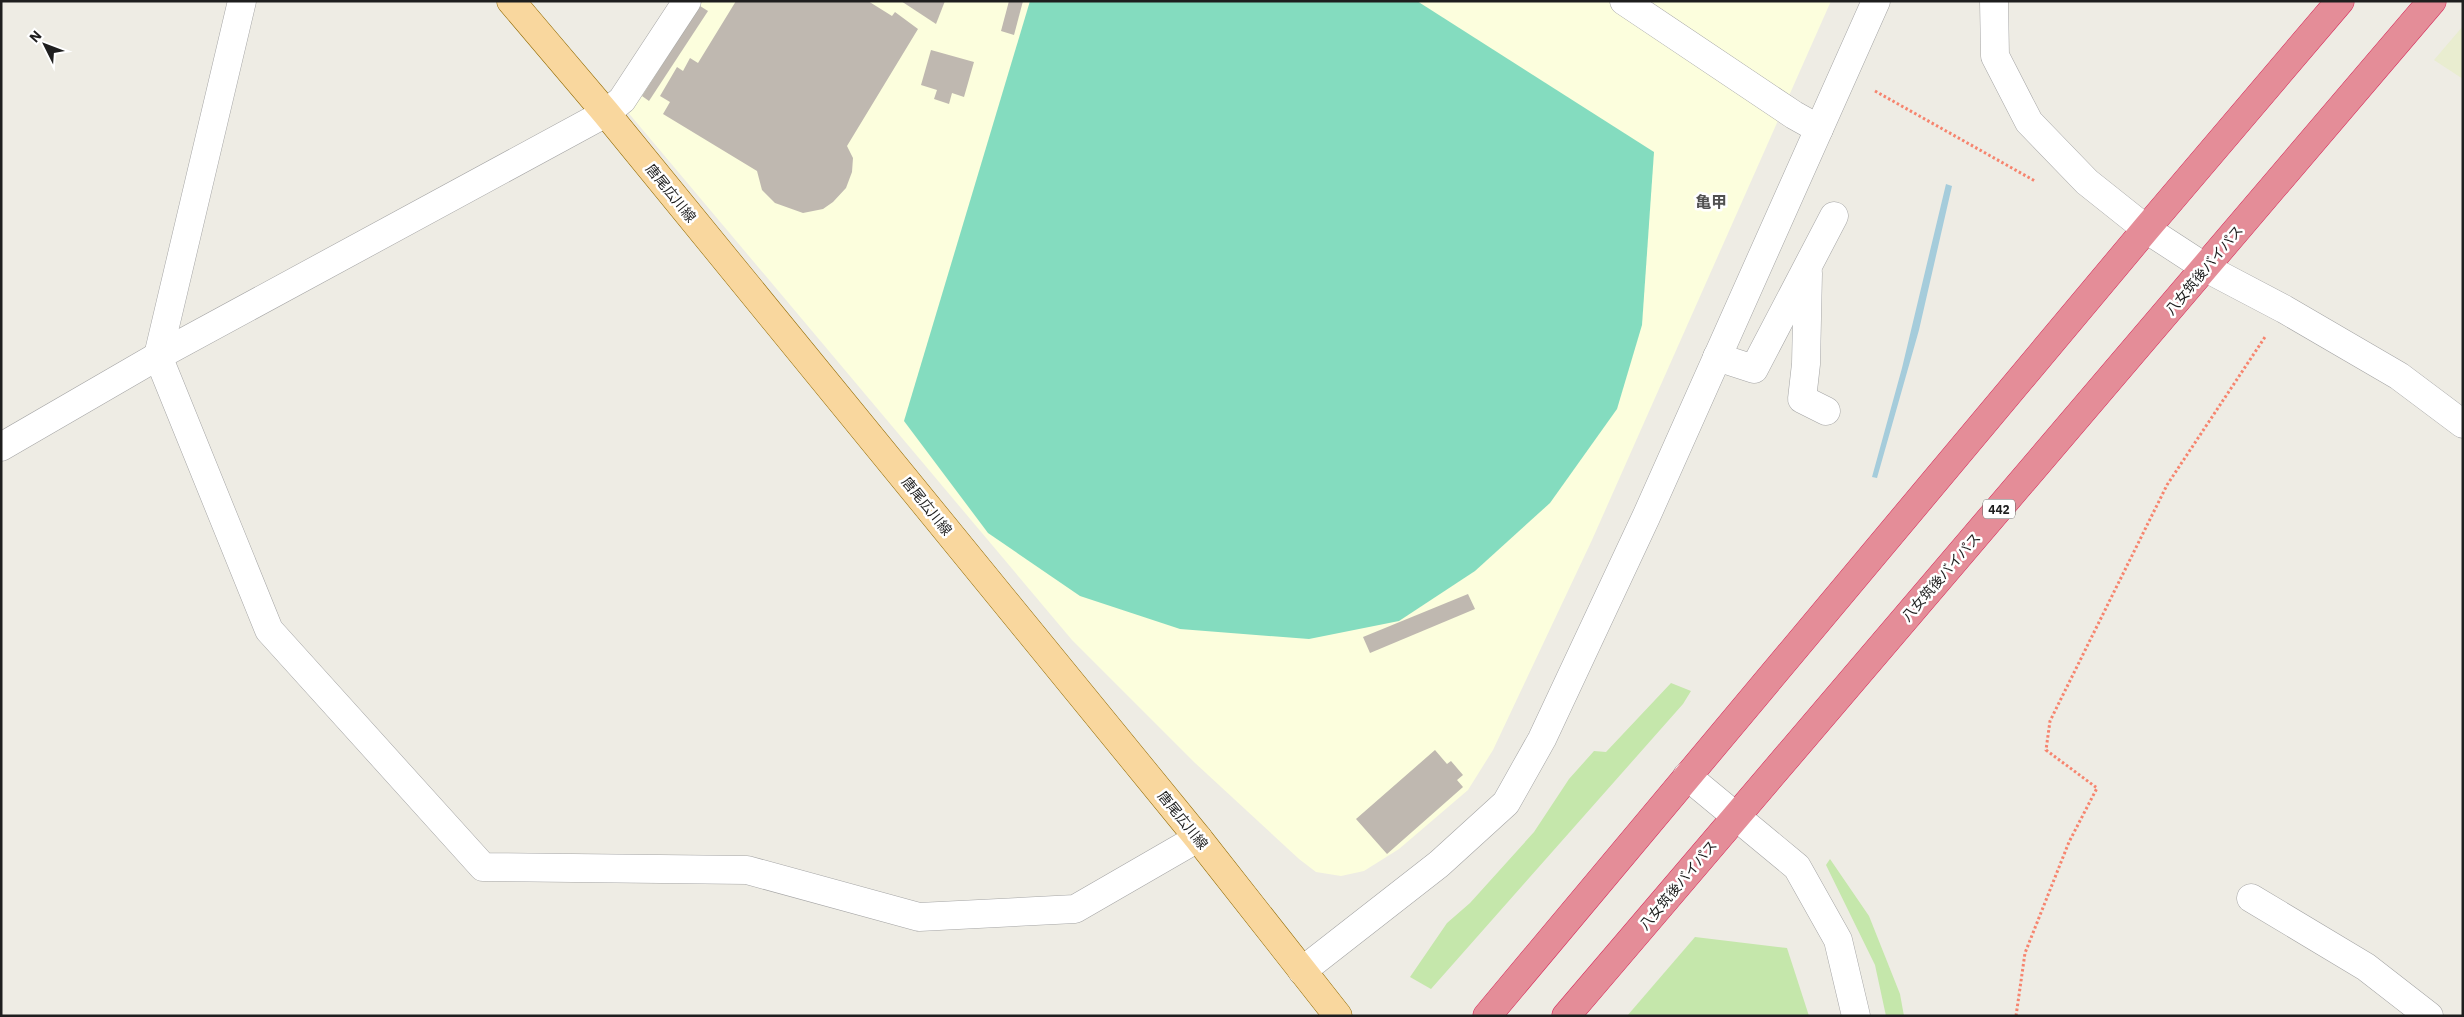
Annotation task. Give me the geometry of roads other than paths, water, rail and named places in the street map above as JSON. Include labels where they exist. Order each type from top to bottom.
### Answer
[{"type":"highway","points":[[1487,1016],[2146,229],[2340,1]]},
{"type":"highway","name":"八女筑後バイパス","points":[[1566,1016],[2432,1]]},
{"type":"main road","name":"唐尾広川線","points":[[511,1],[606,113],[1198,838],[1338,1016]]},
{"type":"street","points":[[242,1],[158,356],[269,630],[484,867],[747,870],[919,917],[1075,909],[1198,838]]},
{"type":"street","points":[[1,447],[158,356],[606,113],[622,100],[686,1]]},
{"type":"street","points":[[1624,1],[1794,115],[1819,129]]},
{"type":"street","points":[[1302,971],[1439,864],[1506,803],[1542,739],[1646,517],[1876,1]]},
{"type":"street","points":[[1994,1],[1995,56],[2029,122],[2086,182],[2146,229],[2206,268],[2284,308],[2399,376],[2463,424]]},
{"type":"street","points":[[1717,357],[1754,369],[1834,216]]},
{"type":"street","points":[[1809,263],[1806,364],[1802,399],[1826,411]]},
{"type":"street","points":[[1687,776],[1797,867],[1838,940],[1856,1016]]},
{"type":"street","points":[[2252,898],[2366,968],[2428,1016]]},
{"type":"water","points":[[1946,184],[1952,186],[1919,330],[1877,478],[1872,477],[1902,368]]},
{"type":"district","name":"亀甲","points":[[1711,202]]}]
